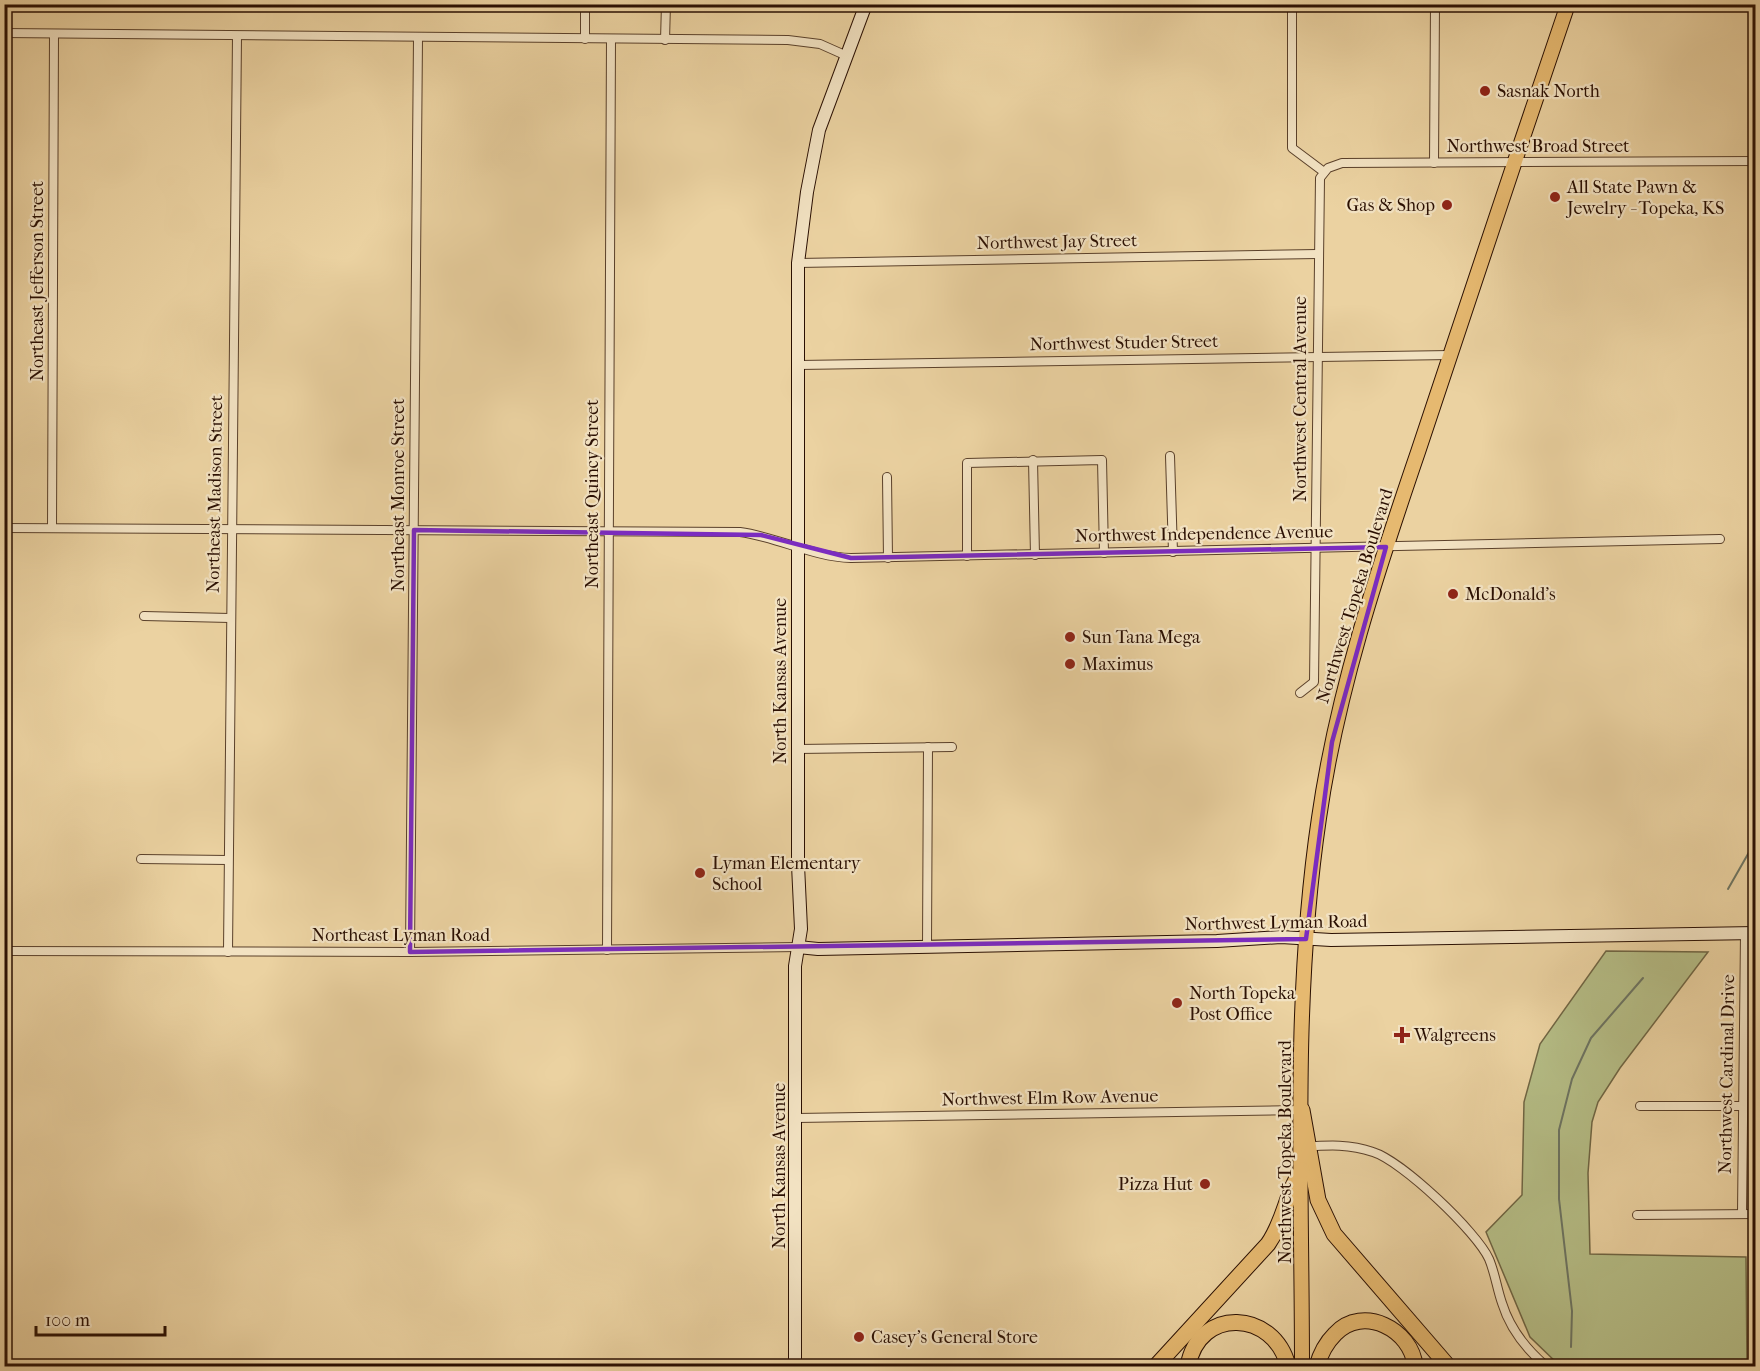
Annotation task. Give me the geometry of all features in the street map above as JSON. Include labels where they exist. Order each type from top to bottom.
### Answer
[{"type":"highway","points":[[1302,1110],[1305,1147],[1317,1200],[1334,1234],[1448,1366]]},
{"type":"highway","points":[[1156,1366],[1268,1244],[1281,1225],[1295,1179],[1302,1170]]},
{"type":"highway","points":[[1188,1366],[1192,1352],[1205,1334],[1231,1322],[1248,1323],[1267,1332],[1279,1345],[1288,1366]]},
{"type":"highway","points":[[1317,1366],[1320,1355],[1335,1333],[1348,1325],[1370,1322],[1386,1325],[1401,1334],[1410,1347],[1416,1366]]},
{"type":"main road","name":"North Kansas Avenue","points":[[795,1366],[797,1118],[795,966],[801,929],[798,748],[798,263],[807,192],[819,130],[866,4]]},
{"type":"main road","name":"Northwest Topeka Boulevard","points":[[1302,1110],[1306,939],[1319,819],[1332,742],[1352,656],[1386,547],[1568,4]]},
{"type":"main road","name":"Northwest Lyman Road","points":[[798,947],[818,949],[1217,942],[1281,937],[1331,940],[1750,933]]},
{"type":"main road","name":"Northwest Topeka Boulevard","points":[[1302,1366],[1302,1170],[1305,1147]]},
{"type":"street","points":[[585,4],[585,39]]},
{"type":"street","points":[[665,40],[666,4]]},
{"type":"street","points":[[1292,4],[1292,148],[1324,172]]},
{"type":"street","points":[[1434,163],[1436,4]]},
{"type":"street","points":[[4,33],[802,41],[820,44],[847,56]]},
{"type":"street","name":"Northeast Jefferson Street","points":[[52,528],[54,34]]},
{"type":"street","name":"Northeast Madison Street","points":[[228,952],[237,36]]},
{"type":"street","name":"Northeast Monroe Street","points":[[410,952],[418,38]]},
{"type":"street","name":"Northeast Quincy Street","points":[[607,950],[611,39]]},
{"type":"street","name":"Northwest Broad Street","points":[[1324,172],[1342,163],[1755,161]]},
{"type":"street","name":"Northwest Central Avenue","points":[[1300,693],[1314,682],[1317,548],[1317,254],[1320,178],[1324,172]]},
{"type":"street","name":"Northwest Jay Street","points":[[798,263],[1317,254]]},
{"type":"street","name":"Northwest Studer Street","points":[[799,365],[1450,355]]},
{"type":"street","points":[[1170,456],[1173,552]]},
{"type":"street","points":[[967,556],[967,462],[1033,460],[1102,460],[1104,554]]},
{"type":"street","points":[[1033,460],[1035,555]]},
{"type":"street","points":[[887,477],[888,558]]},
{"type":"street","name":"Northwest Independence Avenue","points":[[4,528],[740,532],[761,535],[840,558],[1720,539]]},
{"type":"street","points":[[144,616],[230,618]]},
{"type":"street","points":[[927,946],[928,747]]},
{"type":"street","points":[[798,748],[952,747]]},
{"type":"street","points":[[141,859],[228,860]]},
{"type":"street","name":"Northwest Cardinal Drive","points":[[1742,1214],[1743,1106],[1750,933]]},
{"type":"street","name":"Northeast Lyman Road","points":[[4,951],[410,952],[780,945],[798,947]]},
{"type":"street","points":[[1640,1106],[1743,1106]]},
{"type":"street","name":"Northwest Elm Row Avenue","points":[[797,1118],[1302,1110]]},
{"type":"street","points":[[1305,1147],[1342,1144],[1387,1157],[1464,1226],[1478,1239],[1490,1261],[1511,1326],[1526,1347],[1546,1366]]},
{"type":"street","points":[[1637,1215],[1755,1214]]},
{"type":"highlighted area","points":[[414,530],[761,535],[851,558],[1386,547],[1332,742],[1306,939],[410,952]]},
{"type":"green space","points":[[1606,951],[1708,952],[1620,1068],[1598,1102],[1592,1122],[1588,1173],[1590,1254],[1746,1257],[1747,1366],[1559,1365],[1530,1337],[1486,1232],[1522,1195],[1524,1102],[1540,1044]]},
{"type":"waterway","points":[[1728,889],[1756,840]]},
{"type":"waterway","points":[[1571,1347],[1572,1311],[1559,1199],[1559,1130],[1572,1079],[1591,1038],[1643,978]]},
{"type":"place","name":"Sasnak North","points":[[1485,91]]},
{"type":"place","name":"All State Pawn & Jewelry - Topeka, KS","points":[[1555,197]]},
{"type":"place","name":"Gas & Shop","points":[[1447,205]]},
{"type":"place","name":"McDonald's","points":[[1453,594]]},
{"type":"place","name":"Sun Tana Mega","points":[[1070,637]]},
{"type":"place","name":"Maximus","points":[[1070,664]]},
{"type":"place","name":"Lyman Elementary School","points":[[700,873]]},
{"type":"place","name":"North Topeka Post Office","points":[[1177,1003]]},
{"type":"place","name":"Walgreens","points":[[1402,1035]]},
{"type":"place","name":"Pizza Hut","points":[[1205,1184]]},
{"type":"place","name":"Casey's General Store","points":[[859,1337]]}]
